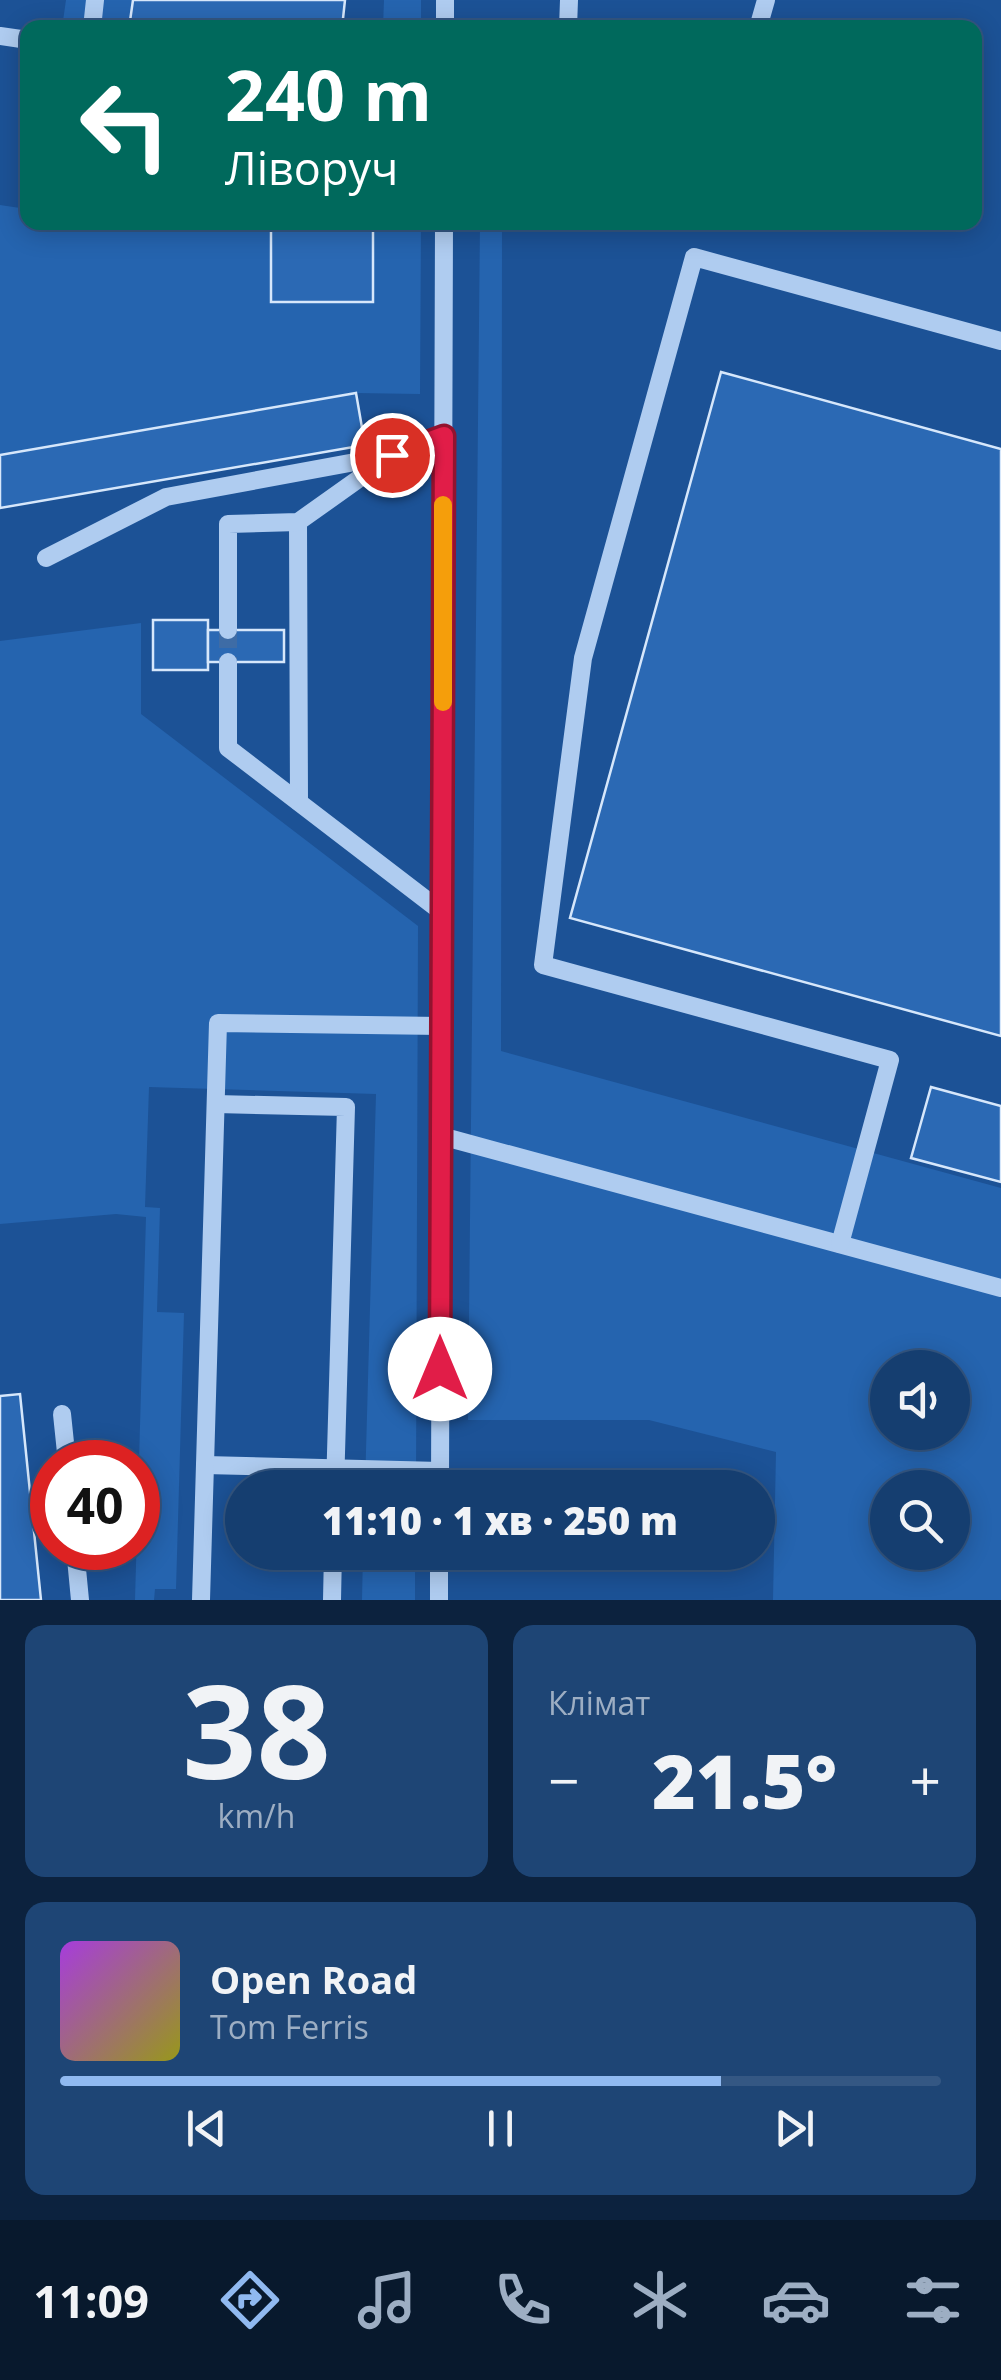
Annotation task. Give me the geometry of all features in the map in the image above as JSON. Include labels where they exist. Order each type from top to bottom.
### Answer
[{"type":"street","points":[[440,1470],[444,230]]},
{"type":"street","points":[[840,1244],[890,1060],[543,965],[583,658],[694,257],[1001,341]]},
{"type":"street","points":[[46,558],[166,497],[392,455],[444,436]]},
{"type":"street","points":[[228,630],[228,524],[298,522],[392,455]]},
{"type":"street","points":[[298,522],[299,802]]},
{"type":"street","points":[[228,662],[228,748],[442,912]]},
{"type":"street","points":[[201,1600],[218,1023],[441,1026]]},
{"type":"street","points":[[216,1104],[346,1107],[335,1470]]},
{"type":"street","points":[[441,1136],[1001,1288]]},
{"type":"street","points":[[62,1414],[64,1440]]},
{"type":"street","points":[[205,1464],[261,1470]]},
{"type":"street","points":[[77,1570],[80,1600]]},
{"type":"street","points":[[332,1600],[333,1570]]},
{"type":"street","points":[[439,1570],[439,1600]]},
{"type":"shaded area","points":[[66,0],[133,0],[130,20],[63,20]]},
{"type":"shaded area","points":[[384,0],[421,0],[421,20],[383,20]]},
{"type":"shaded area","points":[[0,205],[20,208],[20,230],[421,230],[420,394],[356,393],[0,455]]},
{"type":"shaded area","points":[[480,230],[502,230],[501,1051],[1001,1188],[1001,1600],[773,1600],[776,1452],[649,1420],[468,1420]]},
{"type":"shaded area","points":[[141,623],[141,714],[418,926],[416,1470],[365,1470],[376,1094],[149,1087],[145,1207],[160,1208],[157,1312],[184,1313],[176,1589],[155,1589],[154,1600],[135,1600],[136,1570],[160,1570],[160,1440],[140,1440],[146,1217],[116,1214],[0,1224],[0,641]]},
{"type":"shaded area","points":[[363,1570],[415,1570],[415,1600],[362,1600]]},
{"type":"building","points":[[133,0],[345,0],[343,20],[130,20]]},
{"type":"building","points":[[271,230],[373,230],[373,302],[271,302]]},
{"type":"building","points":[[721,372],[1001,449],[1001,1036],[570,918]]},
{"type":"building","points":[[356,393],[365,445],[0,508],[0,455]]},
{"type":"building","points":[[153,620],[208,620],[208,670],[153,670]]},
{"type":"building","points":[[208,630],[284,630],[284,662],[208,662]]},
{"type":"building","points":[[931,1087],[1001,1106],[1001,1182],[911,1158]]},
{"type":"building","points":[[20,1394],[30,1492],[30,1570],[38,1570],[41,1600],[0,1600],[0,1396]]},
{"type":"tunnel","points":[[228,630],[228,662]]},
{"type":"slow traffic","points":[[443,505],[443,702]]},
{"type":"route","points":[[392,455],[444,436],[440,1369]]}]
